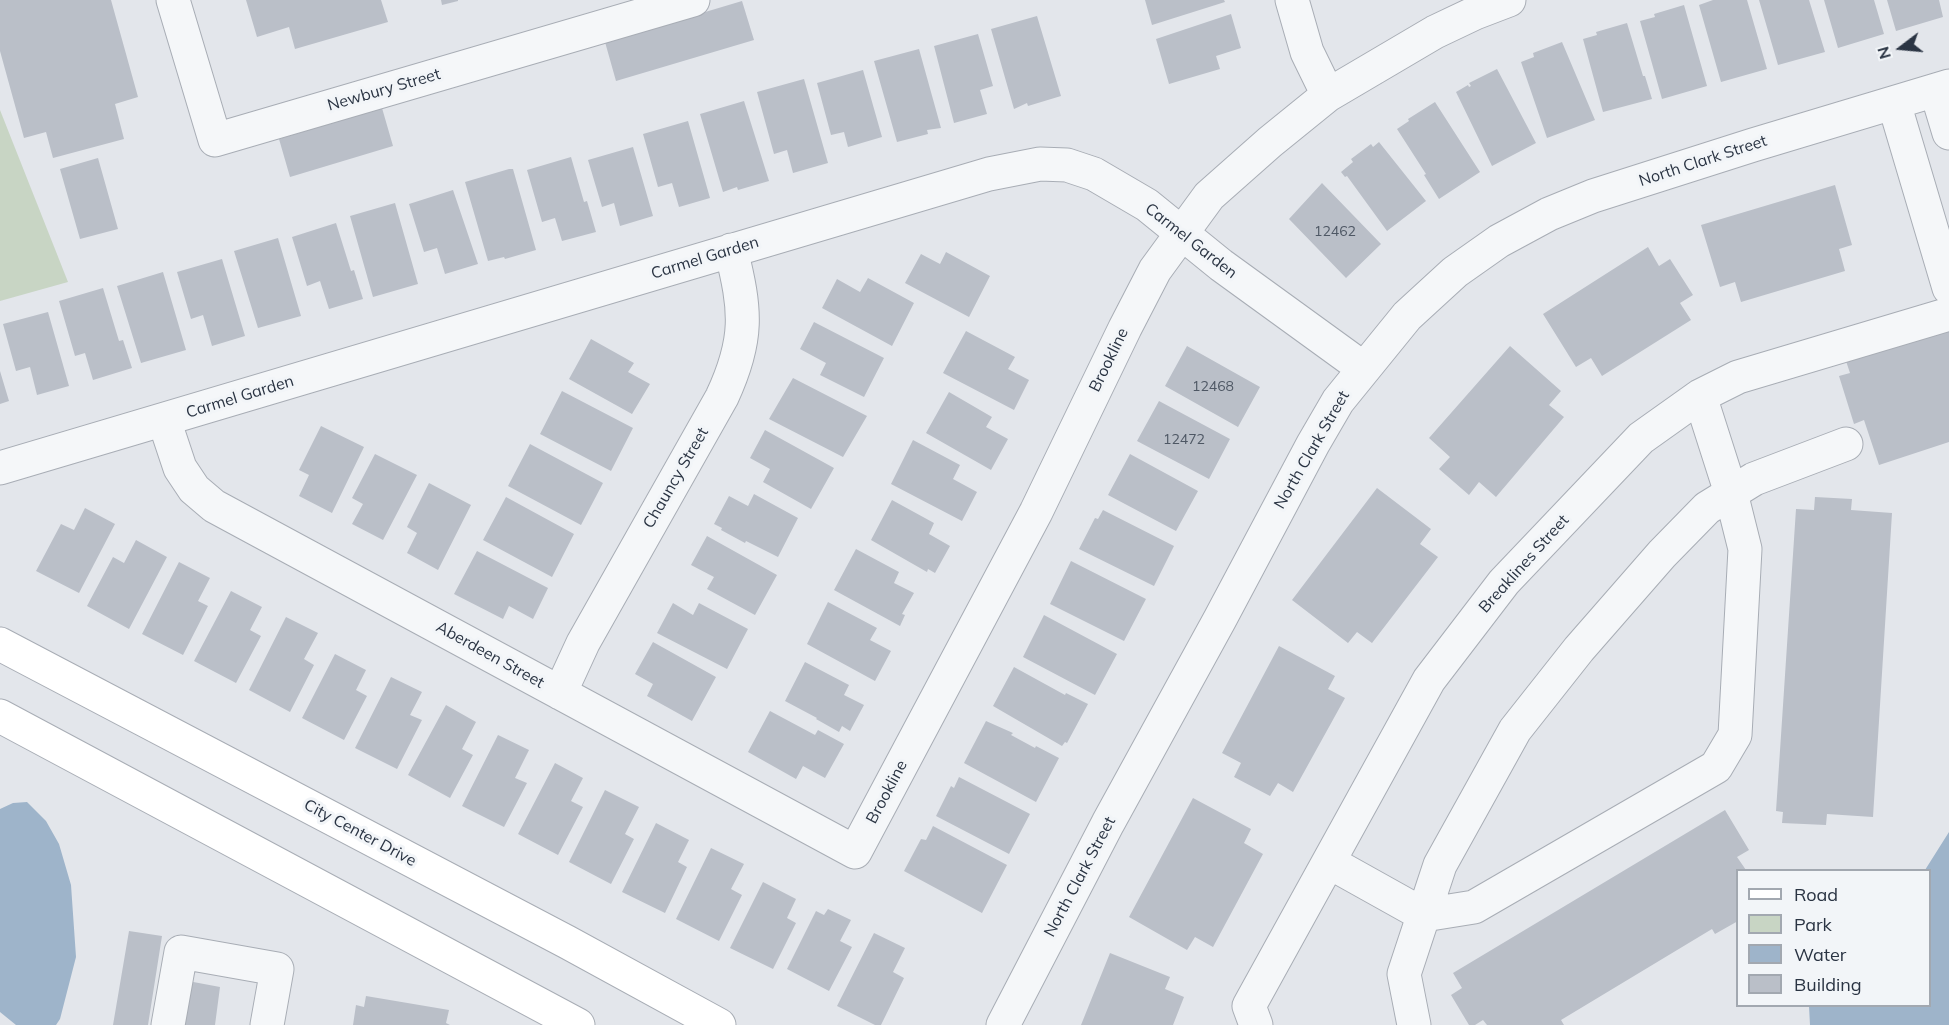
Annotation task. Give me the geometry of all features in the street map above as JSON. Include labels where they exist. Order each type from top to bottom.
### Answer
[{"type":"street","name":"Newbury Street","points":[[173,0],[214,140],[693,0]]},
{"type":"street","points":[[1292,0],[1307,52],[1328,95]]},
{"type":"street","name":"Brookline","points":[[855,852],[1036,512],[1155,270],[1209,196],[1328,95],[1435,32],[1475,12],[1509,0]]},
{"type":"street","points":[[1943,88],[1949,133]]},
{"type":"street","name":"North Clark Street","points":[[1003,1025],[1108,823],[1220,619],[1312,444],[1338,401],[1407,316],[1455,272],[1499,241],[1549,214],[1593,196],[1943,88]]},
{"type":"street","points":[[1894,103],[1949,288]]},
{"type":"street","name":"Carmel Garden","points":[[0,468],[988,174],[1040,164],[1067,165],[1094,174],[1147,205],[1221,266],[1363,368]]},
{"type":"street","name":"Chauncy Street","points":[[560,693],[583,643],[734,372],[741,345],[743,319],[742,294],[731,250]]},
{"type":"street","name":"Breaklines Street","points":[[1248,1019],[1329,862],[1429,680],[1504,582],[1641,438],[1700,396],[1738,377],[1949,314]]},
{"type":"street","points":[[1329,862],[1424,915],[1474,907],[1716,766],[1735,735],[1745,549],[1731,493],[1700,396]]},
{"type":"street","name":"Aberdeen Street","points":[[164,420],[180,468],[194,489],[214,506],[855,852]]},
{"type":"street","points":[[1414,1025],[1404,974],[1440,865],[1515,730],[1579,649],[1662,554],[1707,508],[1754,479],[1846,444]]},
{"type":"street","name":"City Center Drive","points":[[0,644],[567,942],[718,1025]]},
{"type":"street","points":[[0,716],[578,1025]]},
{"type":"street","points":[[168,1025],[181,952],[277,969],[267,1025]]},
{"type":"green space","points":[[0,110],[68,282],[0,301]]},
{"type":"water","points":[[27,802],[46,821],[59,844],[71,885],[76,957],[60,1019],[56,1025],[16,1025],[0,1012],[0,809],[13,803]]},
{"type":"water","points":[[1949,832],[1949,1025],[1810,1025],[1809,1007],[1931,1007],[1931,869],[1926,869]]},
{"type":"building","points":[[0,0],[111,0],[138,97],[115,104],[124,139],[53,158],[46,132],[24,138],[0,51]]},
{"type":"building","points":[[246,0],[381,0],[388,22],[295,49],[289,27],[257,37]]},
{"type":"building","points":[[441,0],[458,0],[458,1],[442,5]]},
{"type":"building","points":[[1145,0],[1224,0],[1225,2],[1152,25]]},
{"type":"building","points":[[1713,0],[1747,0],[1767,69],[1721,82],[1699,5]]},
{"type":"building","points":[[1759,0],[1809,0],[1825,52],[1778,65]]},
{"type":"building","points":[[1824,0],[1874,0],[1884,34],[1838,48]]},
{"type":"building","points":[[1887,0],[1939,0],[1943,17],[1896,31]]},
{"type":"building","points":[[742,1],[754,40],[616,81],[605,42]]},
{"type":"building","points":[[1684,5],[1707,86],[1662,99],[1640,21]]},
{"type":"building","points":[[1231,14],[1241,48],[1216,56],[1220,69],[1169,84],[1156,39]]},
{"type":"building","points":[[1037,16],[1061,96],[1028,106],[1027,103],[1014,109],[991,29]]},
{"type":"building","points":[[1627,23],[1652,99],[1603,112],[1583,39],[1597,35],[1596,32]]},
{"type":"building","points":[[978,34],[993,86],[980,90],[987,114],[954,123],[934,46]]},
{"type":"building","points":[[1562,42],[1595,120],[1547,138],[1521,62],[1534,57],[1533,53]]},
{"type":"building","points":[[919,49],[941,128],[927,130],[928,134],[897,142],[874,61]]},
{"type":"building","points":[[1497,69],[1536,143],[1492,166],[1456,92],[1468,85],[1471,86],[1469,83]]},
{"type":"building","points":[[863,70],[882,137],[848,147],[844,132],[831,135],[817,83]]},
{"type":"building","points":[[804,79],[828,163],[793,173],[787,150],[774,154],[757,92]]},
{"type":"building","points":[[744,101],[769,181],[723,192],[700,114]]},
{"type":"building","points":[[1435,102],[1480,172],[1439,199],[1397,129]]},
{"type":"building","points":[[382,108],[393,146],[290,177],[279,139]]},
{"type":"building","points":[[688,121],[710,198],[679,207],[672,183],[658,187],[643,134]]},
{"type":"building","points":[[1379,142],[1426,201],[1387,231],[1347,176],[1345,177],[1341,172],[1353,162],[1351,159],[1371,144],[1373,147]]},
{"type":"building","points":[[633,147],[653,216],[620,226],[614,203],[602,207],[588,160]]},
{"type":"building","points":[[571,157],[584,202],[587,201],[596,232],[562,241],[555,218],[542,222],[527,170]]},
{"type":"building","points":[[98,158],[118,229],[80,239],[60,169]]},
{"type":"building","points":[[513,169],[536,250],[505,259],[504,257],[488,261],[465,182]]},
{"type":"building","points":[[1322,183],[1381,244],[1346,278],[1289,219]]},
{"type":"building","points":[[1835,185],[1852,245],[1839,249],[1845,271],[1741,302],[1735,282],[1720,287],[1701,225]]},
{"type":"building","points":[[453,190],[478,264],[445,274],[437,248],[424,252],[409,204]]},
{"type":"building","points":[[395,203],[418,284],[373,297],[350,216]]},
{"type":"building","points":[[336,223],[351,271],[354,270],[363,299],[329,309],[320,281],[307,286],[292,237]]},
{"type":"building","points":[[278,238],[301,316],[258,328],[234,251]]},
{"type":"building","points":[[1648,247],[1659,266],[1670,259],[1693,295],[1680,303],[1691,320],[1602,376],[1591,358],[1576,367],[1543,314]]},
{"type":"building","points":[[946,252],[990,276],[969,317],[905,283],[921,254],[940,264]]},
{"type":"building","points":[[222,259],[245,336],[212,346],[203,315],[191,319],[177,272]]},
{"type":"building","points":[[163,272],[186,350],[141,363],[117,286]]},
{"type":"building","points":[[868,278],[914,303],[892,346],[822,308],[837,279],[860,292]]},
{"type":"building","points":[[103,288],[119,341],[123,340],[132,368],[93,380],[85,353],[75,356],[59,301]]},
{"type":"building","points":[[48,312],[69,386],[37,395],[30,367],[16,371],[3,324]]},
{"type":"building","points":[[814,322],[884,358],[864,397],[820,375],[826,363],[800,349]]},
{"type":"building","points":[[1949,328],[1949,442],[1879,465],[1864,420],[1854,424],[1839,376],[1850,373],[1846,361]]},
{"type":"building","points":[[966,331],[1015,357],[1008,369],[1029,380],[1014,410],[943,373]]},
{"type":"building","points":[[591,339],[634,363],[628,372],[650,384],[632,414],[569,379]]},
{"type":"building","points":[[1187,346],[1260,387],[1238,427],[1165,386]]},
{"type":"building","points":[[1510,346],[1561,391],[1549,405],[1564,417],[1496,497],[1479,482],[1469,495],[1439,469],[1450,457],[1429,438]]},
{"type":"building","points":[[0,371],[9,401],[0,404]]},
{"type":"building","points":[[793,378],[867,416],[843,457],[769,419]]},
{"type":"building","points":[[562,391],[633,428],[611,471],[540,434]]},
{"type":"building","points":[[949,392],[992,417],[986,427],[1008,439],[991,470],[926,433]]},
{"type":"building","points":[[1159,401],[1230,439],[1209,479],[1137,441]]},
{"type":"building","points":[[321,426],[364,447],[332,513],[299,496],[309,475],[299,470]]},
{"type":"building","points":[[765,430],[834,468],[811,509],[763,482],[770,469],[750,458]]},
{"type":"building","points":[[913,440],[960,465],[953,479],[977,492],[962,521],[891,484]]},
{"type":"building","points":[[530,444],[603,483],[581,525],[508,486]]},
{"type":"building","points":[[375,454],[417,475],[383,540],[352,524],[363,504],[352,498]]},
{"type":"building","points":[[1130,454],[1198,491],[1176,531],[1108,495]]},
{"type":"building","points":[[429,483],[471,505],[438,570],[407,553],[417,533],[407,527]]},
{"type":"building","points":[[1377,488],[1431,529],[1420,544],[1438,557],[1372,643],[1357,632],[1348,643],[1292,600]]},
{"type":"building","points":[[754,494],[798,518],[778,557],[746,541],[745,543],[714,524],[729,496],[748,506]]},
{"type":"building","points":[[506,497],[574,534],[552,577],[483,540]]},
{"type":"building","points":[[1815,497],[1852,499],[1851,510],[1892,513],[1873,817],[1827,814],[1826,825],[1782,823],[1783,812],[1776,811],[1796,509],[1814,510]]},
{"type":"building","points":[[892,500],[934,523],[929,534],[950,546],[935,573],[928,569],[927,572],[871,540]]},
{"type":"building","points":[[85,508],[115,524],[79,593],[36,571],[61,524],[74,530]]},
{"type":"building","points":[[1103,510],[1174,546],[1154,586],[1079,549],[1095,518],[1098,519]]},
{"type":"building","points":[[707,536],[777,575],[755,615],[707,589],[714,577],[691,565]]},
{"type":"building","points":[[136,540],[167,557],[129,629],[87,606],[113,557],[124,563]]},
{"type":"building","points":[[856,549],[899,572],[894,583],[914,593],[902,614],[905,615],[900,626],[834,590]]},
{"type":"building","points":[[477,551],[548,588],[533,619],[509,606],[503,619],[454,594]]},
{"type":"building","points":[[1071,561],[1146,599],[1124,641],[1050,604]]},
{"type":"building","points":[[179,562],[210,578],[198,601],[208,606],[183,655],[142,634]]},
{"type":"building","points":[[231,591],[262,607],[250,630],[261,636],[236,683],[194,661]]},
{"type":"building","points":[[828,602],[877,628],[870,640],[891,651],[875,681],[807,644]]},
{"type":"building","points":[[673,603],[693,615],[699,603],[748,629],[727,669],[657,633]]},
{"type":"building","points":[[1044,615],[1117,654],[1095,695],[1023,657]]},
{"type":"building","points":[[286,617],[318,633],[304,659],[314,665],[290,712],[249,690]]},
{"type":"building","points":[[653,642],[716,677],[692,721],[647,696],[653,684],[635,674]]},
{"type":"building","points":[[1279,646],[1335,676],[1328,689],[1345,698],[1293,792],[1278,783],[1270,796],[1234,777],[1241,763],[1222,753]]},
{"type":"building","points":[[335,654],[366,670],[356,690],[367,696],[344,740],[302,718]]},
{"type":"building","points":[[805,662],[849,685],[844,695],[864,705],[850,731],[842,726],[839,732],[785,701]]},
{"type":"building","points":[[1014,667],[1065,695],[1066,693],[1088,704],[1067,743],[1065,742],[1062,746],[993,706]]},
{"type":"building","points":[[391,677],[422,692],[410,715],[422,720],[397,769],[355,748]]},
{"type":"building","points":[[446,705],[476,722],[462,749],[473,755],[450,798],[408,775]]},
{"type":"building","points":[[770,711],[815,735],[818,730],[844,744],[825,778],[803,766],[796,779],[748,752]]},
{"type":"building","points":[[986,721],[1013,733],[1011,735],[1035,748],[1036,746],[1059,758],[1036,802],[964,763]]},
{"type":"building","points":[[498,735],[529,750],[515,778],[527,783],[504,827],[462,806]]},
{"type":"building","points":[[555,763],[583,778],[571,801],[583,807],[558,855],[518,834]]},
{"type":"building","points":[[959,777],[1030,814],[1009,854],[936,816],[951,786],[954,788]]},
{"type":"building","points":[[605,790],[639,807],[625,834],[634,839],[611,884],[569,862]]},
{"type":"building","points":[[1193,798],[1251,829],[1244,843],[1263,854],[1213,947],[1195,937],[1187,950],[1129,917]]},
{"type":"building","points":[[1725,810],[1749,850],[1737,857],[1745,869],[1736,869],[1736,922],[1715,934],[1712,929],[1561,1020],[1564,1025],[1487,1025],[1483,1020],[1475,1025],[1469,1025],[1451,995],[1462,988],[1453,973]]},
{"type":"building","points":[[656,823],[689,840],[678,862],[687,867],[665,913],[622,892]]},
{"type":"building","points":[[933,826],[1007,865],[982,913],[904,871],[921,839],[926,840]]},
{"type":"building","points":[[711,848],[744,864],[731,889],[742,895],[719,941],[676,919]]},
{"type":"building","points":[[763,882],[796,899],[787,918],[796,923],[773,969],[730,948]]},
{"type":"building","points":[[828,909],[851,920],[840,941],[852,947],[829,991],[787,969],[816,911],[824,915]]},
{"type":"building","points":[[129,931],[162,936],[148,1025],[113,1025]]},
{"type":"building","points":[[874,933],[905,948],[893,972],[904,978],[881,1025],[875,1025],[837,1006]]},
{"type":"building","points":[[1110,953],[1170,977],[1165,989],[1184,997],[1173,1025],[1081,1025]]},
{"type":"building","points":[[188,981],[220,987],[215,1025],[182,1025]]},
{"type":"building","points":[[366,996],[449,1010],[446,1023],[450,1025],[353,1025],[356,1005],[364,1007]]}]
